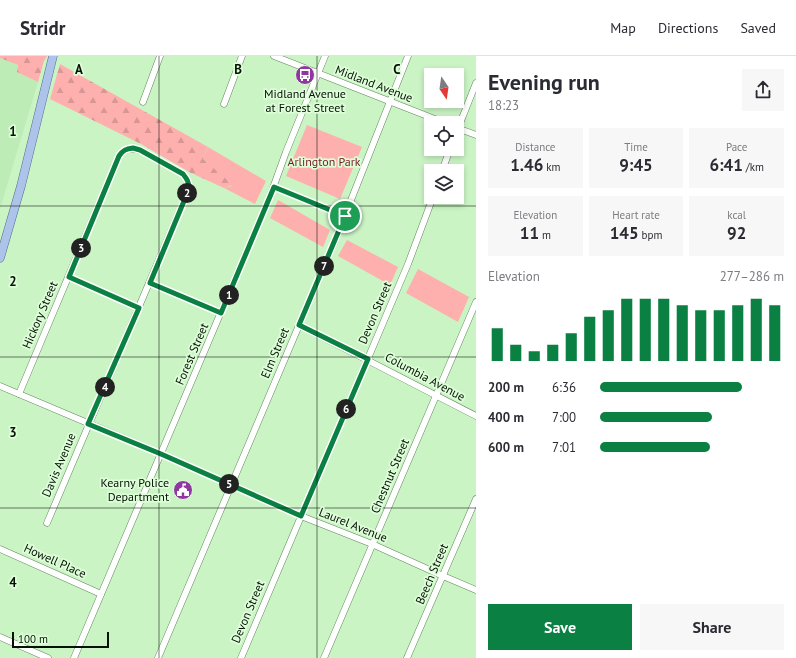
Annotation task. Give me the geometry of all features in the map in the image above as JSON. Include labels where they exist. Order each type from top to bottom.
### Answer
[{"type":"main road","points":[[0,258],[21,186],[52,59]]},
{"type":"street","points":[[142,102],[160,56]]},
{"type":"street","points":[[224,104],[242,56]]},
{"type":"street","name":"Midland Avenue","points":[[274,56],[427,116]]},
{"type":"street","name":"Forest Street","points":[[74,658],[274,187],[286,152],[325,56]]},
{"type":"street","name":"Elm Street","points":[[158,658],[345,216],[408,56]]},
{"type":"street","points":[[462,116],[476,83]]},
{"type":"street","points":[[464,131],[476,135]]},
{"type":"street","name":"Davis Avenue","points":[[47,523],[189,189],[189,184],[183,174],[140,150],[133,148],[128,149],[123,151],[119,156]]},
{"type":"street","name":"Hickory Street","points":[[19,394],[119,156]]},
{"type":"street","points":[[274,187],[345,216]]},
{"type":"street","name":"Devon Street","points":[[241,658],[408,264],[430,204]]},
{"type":"street","points":[[69,277],[139,308]]},
{"type":"street","points":[[150,283],[221,313]]},
{"type":"street","name":"Chestnut Street","points":[[324,658],[476,302]]},
{"type":"street","name":"Columbia Avenue","points":[[299,325],[368,359],[476,416]]},
{"type":"street","name":"Laurel Avenue","points":[[0,386],[161,454],[301,516],[372,544],[476,590]]},
{"type":"street","name":"Beech Street","points":[[407,658],[476,499]]},
{"type":"street","name":"Howell Place","points":[[0,549],[101,594]]},
{"type":"street","points":[[0,636],[48,658]]},
{"type":"shaded area","points":[[0,58],[18,65],[17,72],[38,82],[0,209]]},
{"type":"green space","points":[[0,56],[47,56],[38,82],[17,72],[18,65],[0,58]]},
{"type":"green space","points":[[60,64],[208,147],[203,159],[233,185],[224,188],[191,173],[141,144],[50,99]]},
{"type":"green space","name":"Arlington Park","points":[[307,125],[362,147],[340,199],[286,176]]},
{"type":"green space","points":[[208,147],[266,181],[255,204],[224,188],[232,186],[203,159]]},
{"type":"green space","points":[[278,200],[330,230],[323,247],[270,218]]},
{"type":"green space","points":[[347,240],[398,267],[390,285],[338,256]]},
{"type":"green space","points":[[418,269],[469,297],[458,322],[406,293]]},
{"type":"place","name":"Midland Avenue at Forest Street","points":[[305,75]]},
{"type":"place","name":"Kearny Police Department","points":[[183,490]]},
{"type":"route","points":[[133,148],[140,150],[183,174],[189,184],[189,189],[150,283],[221,313],[274,187],[345,216],[299,325],[368,359],[301,516],[161,454],[88,424],[139,308],[69,277],[119,156],[123,151],[133,148]]}]
